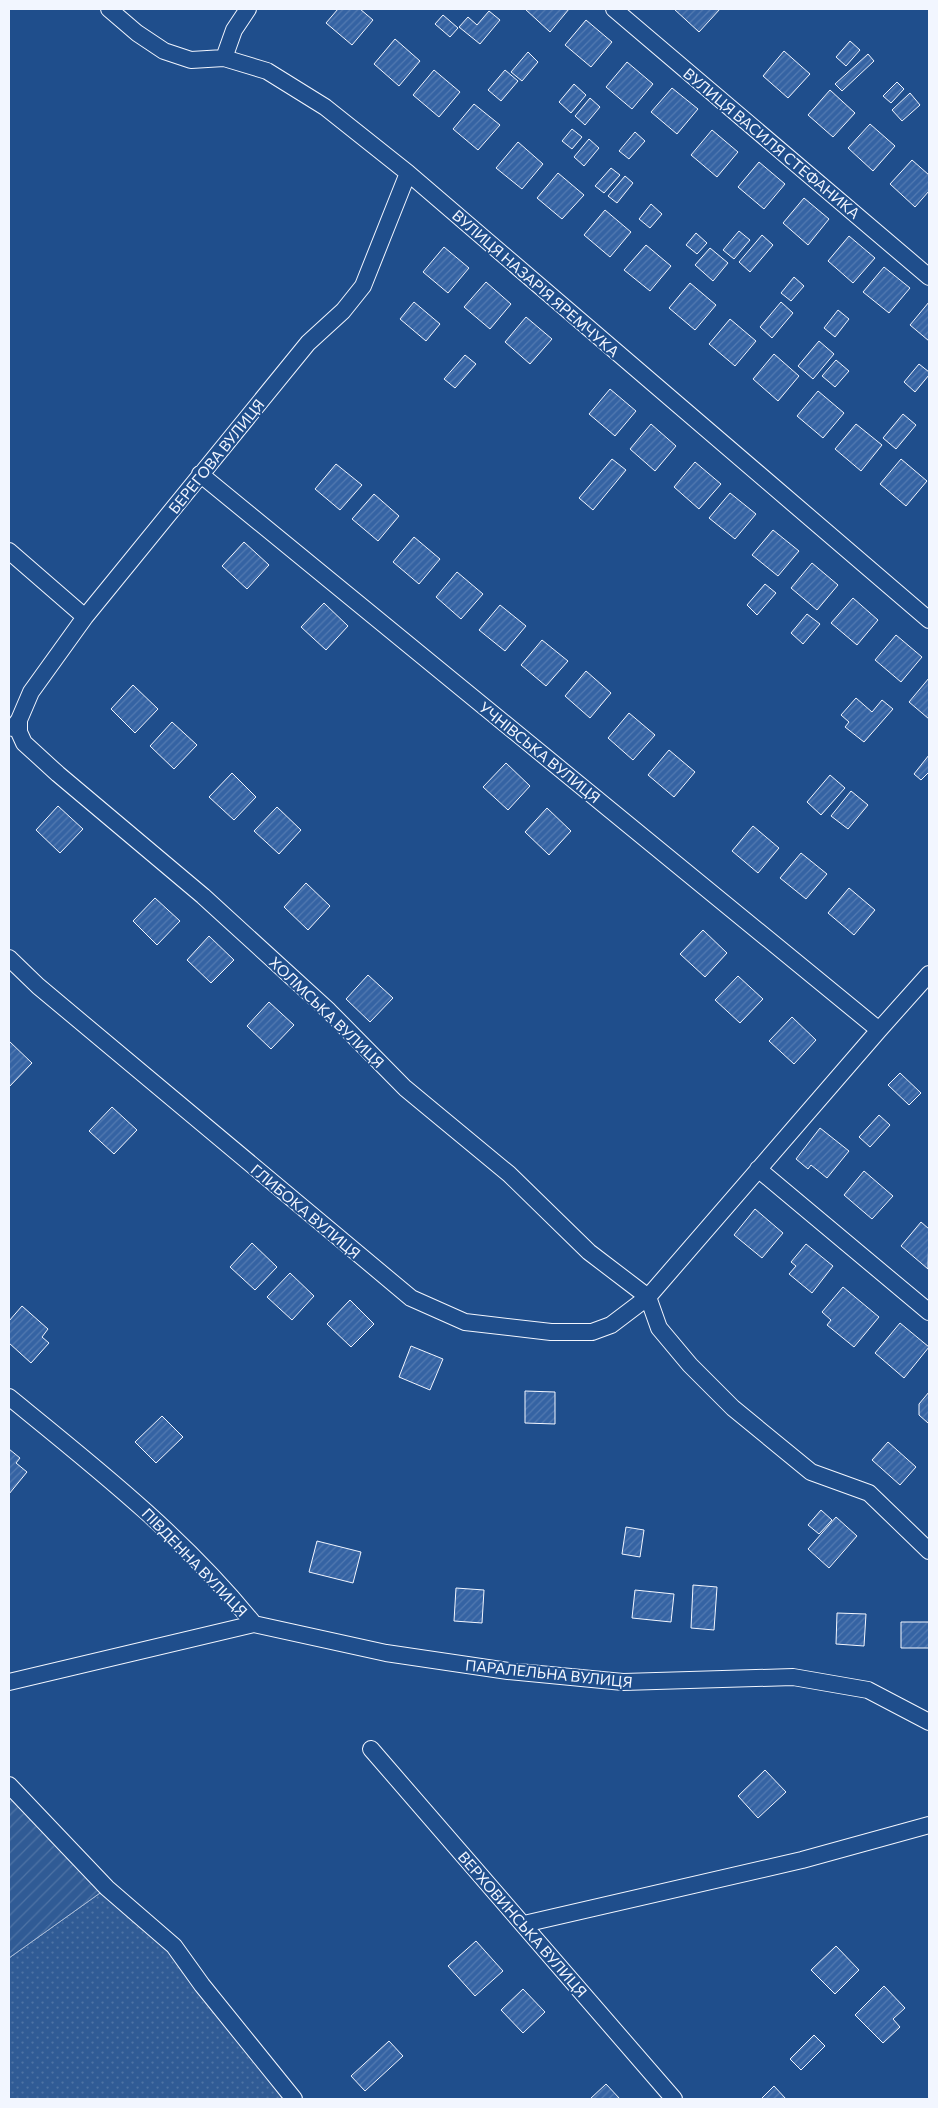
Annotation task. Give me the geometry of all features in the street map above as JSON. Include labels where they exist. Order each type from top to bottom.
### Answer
[{"type":"street","name":"ВУЛИЦЯ НАЗАРІЯ ЯРЕМЧУКА","points":[[109,9],[137,33],[164,51],[191,60],[224,58],[267,71],[325,107],[408,173],[929,620]]},
{"type":"street","points":[[224,58],[234,30],[248,9]]},
{"type":"street","name":"ВУЛИЦЯ ВАСИЛЯ СТЕФАНИКА","points":[[614,9],[929,277]]},
{"type":"street","name":"БЕРЕГОВА ВУЛИЦЯ","points":[[9,733],[19,720],[31,692],[85,617],[308,343],[343,311],[363,286],[408,173]]},
{"type":"street","name":"УЧНІВСЬКА ВУЛИЦЯ","points":[[200,474],[879,1030]]},
{"type":"street","points":[[9,551],[85,617]]},
{"type":"street","name":"ХОЛМСЬКА ВУЛИЦЯ","points":[[19,720],[19,732],[24,743],[44,762],[203,896],[329,1011],[405,1088],[509,1174],[589,1252],[648,1297]]},
{"type":"street","name":"ГЛИБОКА ВУЛИЦЯ","points":[[9,958],[38,986],[411,1298],[466,1322],[551,1332],[592,1332],[612,1325],[648,1297],[929,974]]},
{"type":"street","points":[[758,1170],[929,1312]]},
{"type":"street","points":[[648,1297],[659,1328],[690,1365],[733,1408],[811,1472],[869,1493],[929,1550]]},
{"type":"street","name":"ПІВДЕННА ВУЛИЦЯ","points":[[9,1397],[150,1514],[232,1596],[254,1624],[9,1682]]},
{"type":"street","name":"ПАРАЛЕЛЬНА ВУЛИЦЯ","points":[[254,1624],[386,1653],[527,1673],[623,1682],[793,1677],[868,1690],[929,1722]]},
{"type":"street","name":"ВЕРХОВИНСЬКА ВУЛИЦЯ","points":[[371,1749],[674,2099]]},
{"type":"street","points":[[9,1785],[107,1888],[174,1946],[202,1985],[294,2099]]},
{"type":"street","points":[[524,1924],[802,1860],[929,1825]]},
{"type":"shaded area","points":[[9,1785],[107,1888],[9,1958]]},
{"type":"shaded area","points":[[107,1888],[174,1946],[294,2099],[9,2099],[9,1958]]},
{"type":"building","points":[[338,9],[360,9],[373,20],[352,45],[326,23]]},
{"type":"building","points":[[525,9],[569,9],[550,32]]},
{"type":"building","points":[[674,9],[720,9],[699,32]]},
{"type":"building","points":[[489,11],[500,20],[480,44],[459,27],[468,17],[477,25]]},
{"type":"building","points":[[443,15],[458,28],[450,37],[435,24]]},
{"type":"building","points":[[586,20],[612,42],[591,67],[565,45]]},
{"type":"building","points":[[395,39],[420,61],[399,86],[374,64]]},
{"type":"building","points":[[850,41],[860,50],[846,66],[836,57]]},
{"type":"building","points":[[784,51],[810,74],[788,98],[763,76]]},
{"type":"building","points":[[528,52],[538,62],[522,81],[511,72]]},
{"type":"building","points":[[868,54],[874,61],[842,91],[835,84]]},
{"type":"building","points":[[627,62],[653,84],[632,109],[606,87]]},
{"type":"building","points":[[434,70],[460,92],[439,117],[413,95]]},
{"type":"building","points":[[505,70],[518,81],[501,101],[488,90]]},
{"type":"building","points":[[897,82],[904,89],[891,103],[883,96]]},
{"type":"building","points":[[574,84],[586,95],[571,113],[559,102]]},
{"type":"building","points":[[672,88],[698,109],[677,134],[651,112]]},
{"type":"building","points":[[830,90],[855,113],[833,137],[808,115]]},
{"type":"building","points":[[910,93],[920,105],[902,121],[892,110]]},
{"type":"building","points":[[590,98],[600,107],[585,125],[575,116]]},
{"type":"building","points":[[474,104],[500,125],[478,150],[453,129]]},
{"type":"building","points":[[870,124],[895,146],[873,171],[848,148]]},
{"type":"building","points":[[572,129],[582,137],[572,149],[562,141]]},
{"type":"building","points":[[712,130],[738,152],[717,177],[691,155]]},
{"type":"building","points":[[635,132],[645,141],[629,159],[619,151]]},
{"type":"building","points":[[589,139],[599,148],[584,166],[574,157]]},
{"type":"building","points":[[518,142],[543,164],[522,189],[496,168]]},
{"type":"building","points":[[912,160],[929,175],[929,191],[915,207],[890,184]]},
{"type":"building","points":[[759,162],[785,184],[764,209],[738,187]]},
{"type":"building","points":[[611,168],[620,175],[604,193],[595,186]]},
{"type":"building","points":[[558,173],[584,195],[562,219],[537,198]]},
{"type":"building","points":[[625,176],[633,183],[617,203],[608,196]]},
{"type":"building","points":[[804,198],[829,219],[808,245],[783,223]]},
{"type":"building","points":[[651,204],[662,214],[650,228],[639,219]]},
{"type":"building","points":[[605,210],[631,232],[610,257],[584,235]]},
{"type":"building","points":[[739,231],[750,240],[734,259],[723,250]]},
{"type":"building","points":[[696,233],[707,243],[697,254],[686,245]]},
{"type":"building","points":[[762,235],[773,245],[750,272],[739,262]]},
{"type":"building","points":[[849,236],[875,258],[853,283],[828,261]]},
{"type":"building","points":[[646,245],[671,266],[650,291],[624,270]]},
{"type":"building","points":[[444,247],[469,268],[448,293],[423,272]]},
{"type":"building","points":[[710,248],[728,263],[713,281],[695,265]]},
{"type":"building","points":[[884,267],[910,288],[889,313],[863,292]]},
{"type":"building","points":[[794,277],[804,286],[791,301],[781,293]]},
{"type":"building","points":[[486,282],[511,304],[490,329],[464,307]]},
{"type":"building","points":[[690,283],[716,305],[695,330],[669,308]]},
{"type":"building","points":[[414,302],[440,324],[426,341],[400,319]]},
{"type":"building","points":[[781,302],[793,313],[772,338],[760,327]]},
{"type":"building","points":[[929,302],[929,341],[910,325]]},
{"type":"building","points":[[838,310],[849,319],[835,337],[824,328]]},
{"type":"building","points":[[526,317],[552,339],[530,364],[505,342]]},
{"type":"building","points":[[730,319],[756,341],[735,366],[709,344]]},
{"type":"building","points":[[819,341],[834,354],[813,379],[798,366]]},
{"type":"building","points":[[774,354],[799,376],[778,401],[753,379]]},
{"type":"building","points":[[465,355],[476,364],[455,388],[444,379]]},
{"type":"building","points":[[836,360],[849,371],[835,387],[822,376]]},
{"type":"building","points":[[919,364],[929,372],[929,375],[915,392],[904,382]]},
{"type":"building","points":[[610,389],[636,411],[615,436],[589,414]]},
{"type":"building","points":[[818,391],[844,413],[823,438],[797,416]]},
{"type":"building","points":[[903,414],[916,425],[896,449],[883,438]]},
{"type":"building","points":[[651,424],[676,446],[655,471],[630,449]]},
{"type":"building","points":[[856,424],[882,445],[861,471],[835,449]]},
{"type":"building","points":[[612,459],[626,470],[593,510],[579,498]]},
{"type":"building","points":[[901,459],[927,481],[906,506],[880,484]]},
{"type":"building","points":[[695,462],[721,484],[699,509],[674,487]]},
{"type":"building","points":[[336,464],[362,485],[340,510],[315,489]]},
{"type":"building","points":[[730,493],[756,514],[735,539],[709,518]]},
{"type":"building","points":[[374,494],[399,516],[378,541],[352,519]]},
{"type":"building","points":[[773,530],[799,551],[778,576],[752,555]]},
{"type":"building","points":[[414,537],[440,559],[419,584],[393,562]]},
{"type":"building","points":[[244,542],[269,565],[247,589],[222,566]]},
{"type":"building","points":[[812,563],[838,585],[817,610],[791,588]]},
{"type":"building","points":[[457,572],[483,594],[461,619],[436,597]]},
{"type":"building","points":[[765,584],[776,593],[757,615],[747,605]]},
{"type":"building","points":[[853,598],[878,620],[857,645],[831,623]]},
{"type":"building","points":[[324,603],[348,626],[326,650],[301,627]]},
{"type":"building","points":[[500,605],[526,626],[505,651],[479,630]]},
{"type":"building","points":[[807,614],[820,624],[803,644],[791,633]]},
{"type":"building","points":[[896,635],[922,657],[901,682],[875,660]]},
{"type":"building","points":[[542,640],[568,661],[546,686],[521,665]]},
{"type":"building","points":[[586,671],[611,693],[590,718],[565,696]]},
{"type":"building","points":[[929,678],[929,719],[909,702]]},
{"type":"building","points":[[133,685],[158,709],[135,733],[111,709]]},
{"type":"building","points":[[856,698],[872,712],[882,700],[893,709],[864,742],[845,727],[849,722],[841,715]]},
{"type":"building","points":[[629,713],[655,735],[633,760],[608,738]]},
{"type":"building","points":[[172,722],[197,745],[174,769],[150,746]]},
{"type":"building","points":[[669,750],[695,772],[674,797],[648,775]]},
{"type":"building","points":[[929,755],[929,775],[928,773],[921,780],[914,774]]},
{"type":"building","points":[[506,763],[530,786],[508,810],[483,787]]},
{"type":"building","points":[[232,773],[256,797],[234,820],[209,797]]},
{"type":"building","points":[[830,775],[845,788],[821,815],[807,802]]},
{"type":"building","points":[[851,791],[868,805],[848,829],[831,816]]},
{"type":"building","points":[[58,806],[83,829],[60,853],[36,830]]},
{"type":"building","points":[[277,807],[301,830],[279,854],[254,831]]},
{"type":"building","points":[[547,808],[571,831],[549,855],[525,832]]},
{"type":"building","points":[[753,826],[779,848],[758,873],[732,851]]},
{"type":"building","points":[[801,853],[827,874],[806,899],[780,878]]},
{"type":"building","points":[[306,883],[330,906],[308,930],[284,907]]},
{"type":"building","points":[[849,888],[875,910],[854,935],[828,913]]},
{"type":"building","points":[[155,898],[180,921],[157,945],[133,921]]},
{"type":"building","points":[[703,930],[727,953],[705,977],[680,954]]},
{"type":"building","points":[[209,936],[234,960],[211,983],[187,960]]},
{"type":"building","points":[[368,975],[393,998],[370,1022],[346,999]]},
{"type":"building","points":[[738,976],[763,999],[740,1023],[715,1000]]},
{"type":"building","points":[[269,1002],[294,1025],[271,1049],[247,1026]]},
{"type":"building","points":[[792,1017],[816,1040],[794,1064],[769,1041]]},
{"type":"building","points":[[9,1041],[32,1063],[9,1087]]},
{"type":"building","points":[[900,1073],[921,1093],[909,1105],[888,1085]]},
{"type":"building","points":[[112,1107],[137,1130],[114,1154],[89,1131]]},
{"type":"building","points":[[879,1115],[890,1125],[870,1147],[859,1137]]},
{"type":"building","points":[[820,1128],[849,1151],[827,1178],[811,1165],[808,1169],[796,1159]]},
{"type":"building","points":[[864,1171],[893,1196],[872,1219],[844,1195]]},
{"type":"building","points":[[755,1209],[783,1233],[762,1258],[734,1235]]},
{"type":"building","points":[[921,1222],[929,1229],[928,1269],[901,1246]]},
{"type":"building","points":[[252,1243],[277,1267],[255,1290],[230,1267]]},
{"type":"building","points":[[806,1244],[833,1266],[812,1293],[789,1274],[796,1266],[791,1262]]},
{"type":"building","points":[[290,1273],[314,1296],[292,1320],[267,1297]]},
{"type":"building","points":[[843,1287],[879,1317],[854,1347],[827,1325],[831,1320],[822,1312]]},
{"type":"building","points":[[350,1300],[374,1324],[351,1347],[327,1324]]},
{"type":"building","points":[[22,1306],[48,1329],[42,1337],[49,1343],[31,1363],[9,1343],[9,1321]]},
{"type":"building","points":[[900,1323],[929,1347],[904,1378],[875,1353]]},
{"type":"building","points":[[411,1346],[443,1359],[430,1390],[399,1377]]},
{"type":"building","points":[[525,1391],[555,1392],[555,1424],[525,1423]]},
{"type":"building","points":[[929,1392],[928,1423],[919,1415],[919,1404]]},
{"type":"building","points":[[162,1416],[183,1437],[156,1463],[135,1442]]},
{"type":"building","points":[[888,1442],[916,1467],[900,1485],[872,1460]]},
{"type":"building","points":[[9,1449],[20,1458],[16,1463],[27,1472],[9,1494]]},
{"type":"building","points":[[821,1510],[832,1520],[819,1534],[808,1525]]},
{"type":"building","points":[[836,1517],[857,1536],[829,1568],[808,1549]]},
{"type":"building","points":[[626,1527],[644,1530],[640,1557],[622,1554]]},
{"type":"building","points":[[317,1541],[361,1552],[353,1583],[309,1572]]},
{"type":"building","points":[[693,1585],[717,1587],[714,1630],[691,1628]]},
{"type":"building","points":[[456,1588],[484,1590],[482,1623],[454,1621]]},
{"type":"building","points":[[635,1590],[674,1594],[671,1622],[632,1618]]},
{"type":"building","points":[[837,1613],[866,1614],[864,1646],[836,1644]]},
{"type":"building","points":[[901,1622],[929,1622],[929,1648],[901,1648]]},
{"type":"building","points":[[765,1770],[786,1792],[758,1818],[738,1796]]},
{"type":"building","points":[[476,1941],[503,1971],[475,1996],[448,1966]]},
{"type":"building","points":[[836,1946],[859,1970],[835,1994],[811,1970]]},
{"type":"building","points":[[884,1986],[905,2008],[893,2019],[900,2027],[883,2043],[855,2015]]},
{"type":"building","points":[[523,1989],[545,2012],[523,2033],[501,2010]]},
{"type":"building","points":[[814,2035],[825,2046],[801,2070],[790,2059]]},
{"type":"building","points":[[389,2041],[403,2056],[365,2091],[351,2076]]},
{"type":"building","points":[[606,2084],[620,2099],[590,2099]]},
{"type":"building","points":[[774,2086],[786,2099],[761,2099]]}]
